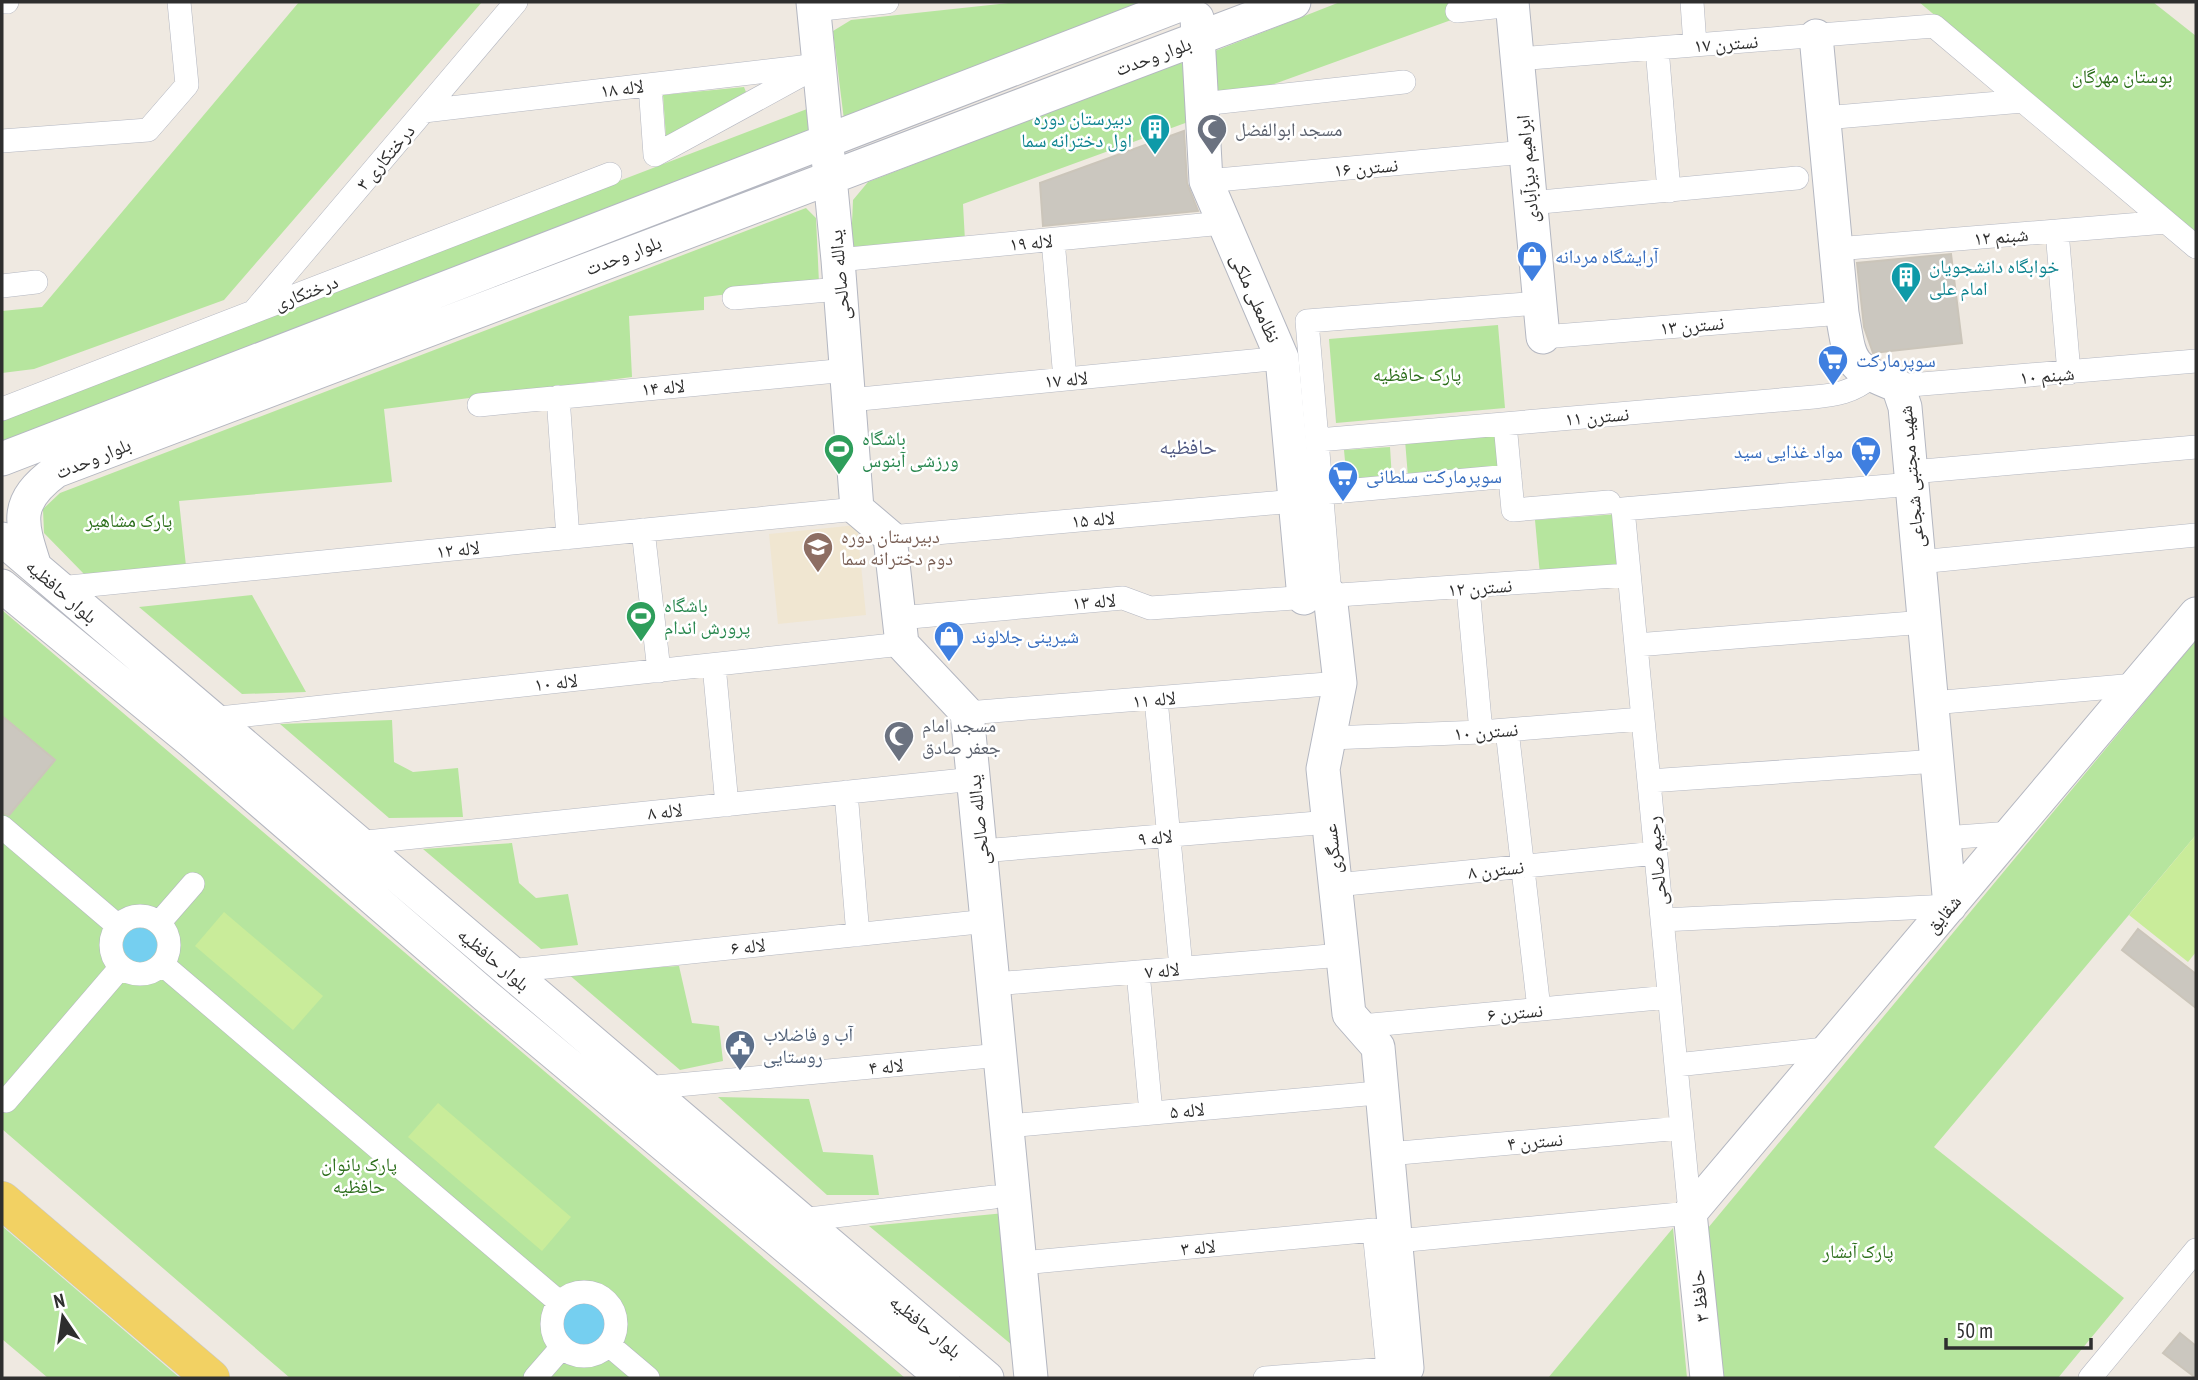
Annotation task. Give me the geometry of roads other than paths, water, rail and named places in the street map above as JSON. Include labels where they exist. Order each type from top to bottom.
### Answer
[{"type":"main road","points":[[2,1200],[211,1378]]},
{"type":"street","points":[[2,141],[148,130],[187,85],[179,2]]},
{"type":"street","name":"درختکاری ۳","points":[[253,313],[516,2]]},
{"type":"street","points":[[813,6],[887,2]]},
{"type":"street","name":"بلوار وحدت","points":[[2,459],[1187,2]]},
{"type":"street","name":"نظامعلی ملکی","points":[[1196,2],[1206,181],[1282,358],[1306,465],[1317,596]]},
{"type":"street","name":"بلوار وحدت","points":[[47,578],[27,542],[23,508],[31,491],[55,471],[1294,2]]},
{"type":"street","points":[[1692,2],[1695,45]]},
{"type":"street","points":[[1457,11],[1512,4]]},
{"type":"street","name":"ابراهیم دیزآبادی","points":[[1512,4],[1543,337]]},
{"type":"street","name":"یدالله صالحی","points":[[813,6],[839,275],[857,509]]},
{"type":"street","name":"نسترن ۱۷","points":[[1517,59],[1934,26],[2023,101]]},
{"type":"street","name":"شهید مجتبی شجاعی","points":[[1816,36],[1842,313],[1850,357],[1860,370],[1885,382],[1905,407],[1950,905]]},
{"type":"street","points":[[1657,48],[1669,191]]},
{"type":"street","points":[[650,85],[655,155],[819,65]]},
{"type":"street","name":"لاله ۱۸","points":[[424,111],[819,65]]},
{"type":"street","points":[[1202,104],[1404,82]]},
{"type":"street","points":[[1824,118],[2023,101],[2196,247]]},
{"type":"street","name":"نسترن ۱۶","points":[[1206,181],[1525,152]]},
{"type":"street","name":"درختکاری","points":[[2,409],[610,174]]},
{"type":"street","points":[[1530,203],[1797,178]]},
{"type":"street","name":"شبنم ۱۲","points":[[1836,249],[2166,222]]},
{"type":"street","name":"لاله ۱۹","points":[[734,298],[839,275],[1053,240],[1223,223]]},
{"type":"street","points":[[2057,231],[2069,373]]},
{"type":"street","points":[[1053,240],[1065,379]]},
{"type":"street","points":[[2,286],[36,282]]},
{"type":"street","points":[[1306,465],[1318,440],[1307,321],[1540,303]]},
{"type":"street","name":"نسترن ۱۳","points":[[1543,337],[1842,313]]},
{"type":"street","name":"لاله ۱۷","points":[[848,385],[1065,379],[1282,358]]},
{"type":"street","name":"شبنم ۱۰","points":[[1885,382],[2069,373],[2196,361]]},
{"type":"street","name":"نسترن ۱۱","points":[[1318,440],[1840,394],[1885,382]]},
{"type":"street","name":"لاله ۱۴","points":[[479,405],[558,397],[848,385]]},
{"type":"street","points":[[558,397],[568,538]]},
{"type":"street","points":[[1505,424],[1513,510],[1616,505],[1912,478],[2196,447]]},
{"type":"street","name":"لاله ۱۵","points":[[890,537],[1510,476]]},
{"type":"street","name":"رحیم صالحی","points":[[1616,505],[1629,575],[1690,1213]]},
{"type":"street","points":[[857,509],[890,537],[901,631],[968,713]]},
{"type":"street","name":"لاله ۱۲","points":[[47,578],[568,538],[857,509]]},
{"type":"street","points":[[643,530],[659,671]]},
{"type":"street","points":[[1919,562],[2196,536]]},
{"type":"street","name":"بلوار حافظیه","points":[[2,539],[987,1378]]},
{"type":"street","name":"نسترن ۱۲","points":[[1317,596],[1468,588],[1629,575]]},
{"type":"street","name":"بلوار حافظیه","points":[[2,586],[192,742],[486,996],[943,1378]]},
{"type":"street","points":[[1468,588],[1480,732]]},
{"type":"street","name":"لاله ۱۳","points":[[901,631],[1123,598],[1150,608],[1317,596]]},
{"type":"street","name":"عسگری","points":[[1317,596],[1340,682],[1323,769],[1349,1014],[1378,1047],[1388,1154],[1386,1235],[1398,1368]]},
{"type":"street","name":"شقایق","points":[[1690,1213],[2196,614]]},
{"type":"street","points":[[1636,645],[1924,622]]},
{"type":"street","name":"لاله ۱۰","points":[[211,719],[714,665],[901,631]]},
{"type":"street","points":[[714,665],[727,804]]},
{"type":"street","name":"لاله ۱۱","points":[[968,713],[1340,682]]},
{"type":"street","points":[[1932,703],[2124,687],[2130,692]]},
{"type":"street","points":[[1156,699],[1181,968]]},
{"type":"street","name":"یدالله صالحی","points":[[968,713],[1031,1378]]},
{"type":"street","name":"نسترن ۱۰","points":[[1330,738],[1480,732],[1642,719]]},
{"type":"street","points":[[1507,730],[1539,1009]]},
{"type":"street","points":[[1649,781],[1937,761]]},
{"type":"street","name":"لاله ۸","points":[[357,843],[974,779]]},
{"type":"street","points":[[846,792],[858,935]]},
{"type":"street","name":"لاله ۹","points":[[981,851],[1329,822]]},
{"type":"street","points":[[2,827],[118,926]]},
{"type":"street","points":[[1944,838],[2011,833]]},
{"type":"street","name":"نسترن ۸","points":[[1336,885],[1656,853]]},
{"type":"street","points":[[159,923],[193,884]]},
{"type":"street","points":[[1662,920],[1950,905]]},
{"type":"street","points":[[138,916],[159,923],[169,943],[162,964],[143,974],[121,967],[111,947],[118,926],[138,916]]},
{"type":"street","name":"لاله ۶","points":[[508,971],[988,921]]},
{"type":"street","name":"لاله ۷","points":[[994,984],[1330,956]]},
{"type":"street","points":[[162,964],[559,1302]]},
{"type":"street","points":[[6,1101],[121,967]]},
{"type":"street","points":[[486,996],[508,971]]},
{"type":"street","points":[[1138,972],[1151,1113]]},
{"type":"street","name":"نسترن ۶","points":[[1361,1026],[1669,997]]},
{"type":"street","points":[[1676,1065],[1825,1049]]},
{"type":"street","name":"لاله ۴","points":[[645,1088],[1001,1055]]},
{"type":"street","name":"لاله ۵","points":[[1008,1126],[1366,1094]]},
{"type":"street","name":"نسترن ۴","points":[[1388,1154],[1681,1128]]},
{"type":"street","points":[[801,1220],[994,1198]]},
{"type":"street","name":"لاله ۳","points":[[1022,1263],[1690,1213]]},
{"type":"street","name":"حافظ ۳","points":[[1690,1213],[1707,1378]]},
{"type":"street","points":[[2093,1377],[2196,1250]]},
{"type":"street","points":[[578,1292],[600,1295],[615,1313],[614,1335],[608,1345],[589,1356],[578,1356],[562,1347],[553,1335],[551,1323],[559,1302],[578,1292]]},
{"type":"street","points":[[608,1345],[648,1378]]},
{"type":"street","points":[[535,1378],[562,1347]]},
{"type":"street","points":[[1265,1378],[1398,1368]]},
{"type":"water","points":[[140,928],[152,933],[157,945],[152,957],[140,962],[128,957],[123,945],[128,933]]},
{"type":"water","points":[[584,1302],[593,1303],[600,1308],[605,1315],[605,1333],[600,1340],[593,1345],[584,1346],[575,1345],[568,1340],[563,1333],[562,1324],[563,1315],[568,1308],[575,1303]]},
{"type":"place","name":"دبیرستان دوره اول دخترانه سما","points":[[1155,156]]},
{"type":"place","name":"مسجد ابوالفضل","points":[[1212,156]]},
{"type":"place","name":"آرایشگاه مردانه","points":[[1532,283]]},
{"type":"place","name":"خوابگاه دانشجویان امام علی","points":[[1906,304]]},
{"type":"place","name":"سوپرمارکت","points":[[1833,387]]},
{"type":"place","name":"باشگاه ورزشی آبنوس","points":[[839,476]]},
{"type":"place","name":"مواد غذایی سید","points":[[1866,478]]},
{"type":"place","name":"سوپرمارکت سلطانی","points":[[1343,503]]},
{"type":"place","name":"دبیرستان دوره دوم دخترانه سما","points":[[818,574]]},
{"type":"place","name":"باشگاه پرورش اندام","points":[[641,643]]},
{"type":"place","name":"شیرینی جلالوند","points":[[949,663]]},
{"type":"place","name":"مسجد امام جعفر صادق","points":[[899,763]]},
{"type":"place","name":"آب و فاضلاب روستایی","points":[[740,1072]]},
{"type":"district","name":"حافظیه","points":[[1188,446]]},
{"type":"park label","name":"بوستان مهرگان","points":[[2122,76]]},
{"type":"park label","name":"پارک حافظیه","points":[[1417,374]]},
{"type":"park label","name":"پارک مشاهیر","points":[[129,520]]},
{"type":"park label","name":"پارک بانوان حافظیه","points":[[359,1175]]},
{"type":"park label","name":"پارک آبشار","points":[[1858,1251]]}]
